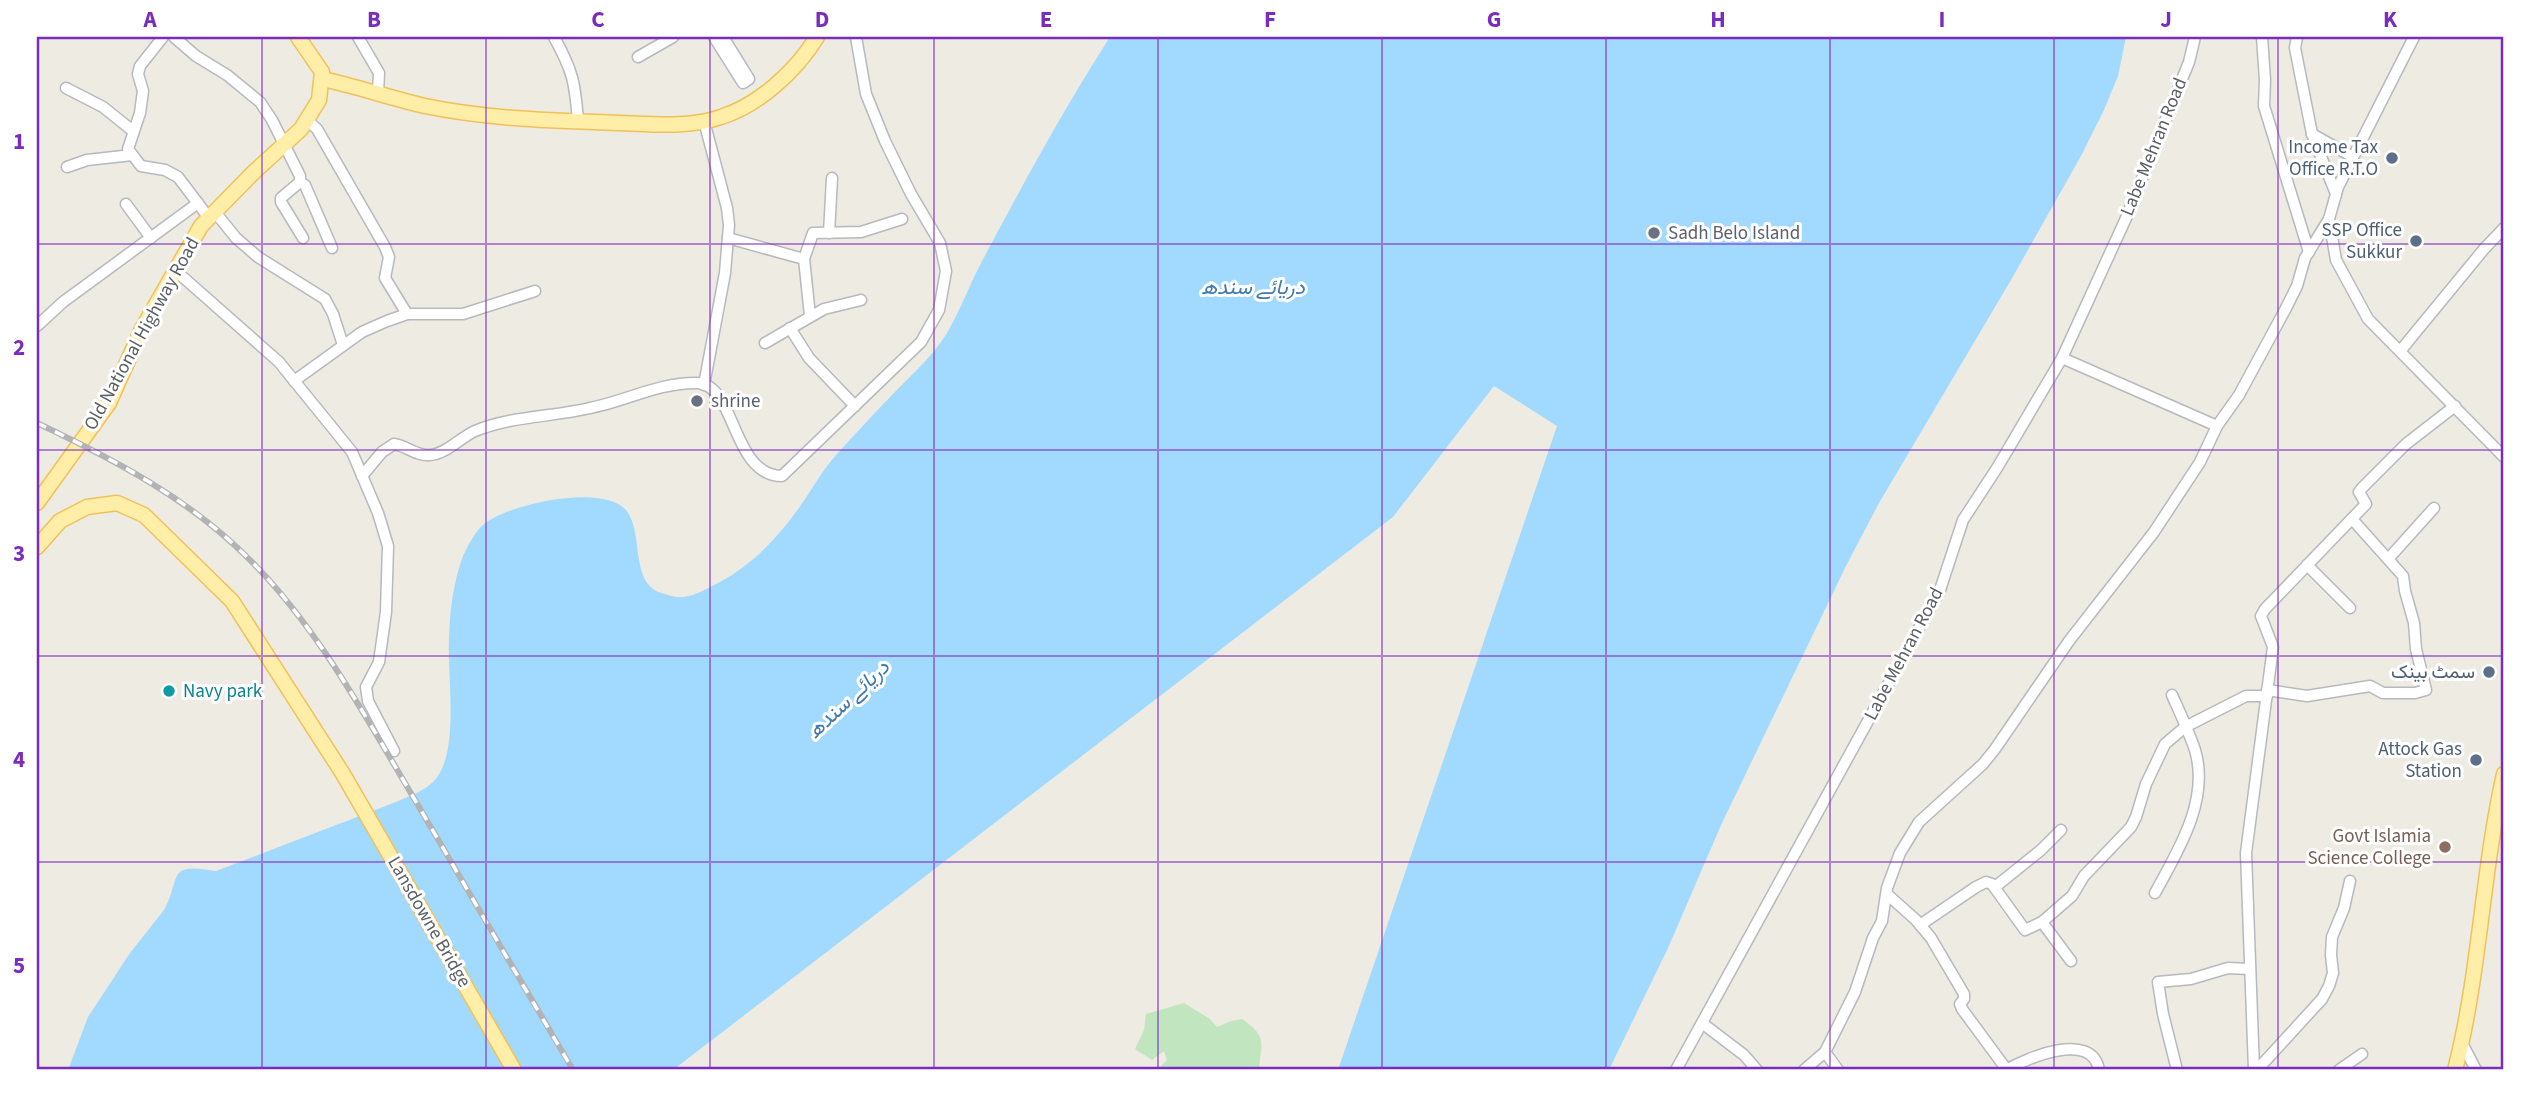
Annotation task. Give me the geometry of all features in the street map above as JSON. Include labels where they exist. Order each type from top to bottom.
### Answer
[{"type":"main road","points":[[298,37],[322,72],[322,79],[423,106],[484,116],[678,125],[719,118],[745,107],[776,83],[817,37]]},
{"type":"main road","name":"Old National Highway Road","points":[[37,503],[109,403],[142,329],[201,226],[301,129],[319,100],[322,79]]},
{"type":"main road","name":"Lansdowne Bridge","points":[[37,547],[60,521],[87,507],[117,503],[144,515],[232,601],[344,774],[514,1070]]},
{"type":"main road","points":[[2455,1070],[2462,1043],[2494,820],[2504,774]]},
{"type":"street","points":[[163,37],[140,66],[138,74],[143,91],[140,113],[128,149],[141,166],[165,170],[178,177],[198,203],[258,257],[325,299],[343,345]]},
{"type":"street","points":[[174,37],[196,57],[228,75],[260,102],[300,176],[300,182],[281,198],[281,202],[303,238]]},
{"type":"street","points":[[358,37],[379,74],[378,93]]},
{"type":"street","points":[[554,37],[569,62],[575,83],[578,121]]},
{"type":"street","points":[[638,57],[673,37]]},
{"type":"street","points":[[714,37],[743,83],[749,79],[723,37]]},
{"type":"street","points":[[362,475],[394,444],[432,456],[474,431],[504,422],[590,408],[648,390],[700,383],[716,393],[725,405],[737,438],[749,456],[760,467],[775,476],[782,476],[921,342],[939,310],[946,271],[940,243],[885,141],[866,94],[856,37]]},
{"type":"street","name":"Labe Mehran Road","points":[[1676,1070],[1940,590],[1963,520],[2062,358],[2127,216],[2189,62],[2195,37]]},
{"type":"street","points":[[2262,37],[2266,80],[2264,106],[2309,252]]},
{"type":"street","points":[[2297,37],[2295,48],[2312,134],[2336,194]]},
{"type":"street","points":[[1804,1070],[1825,1052],[1855,992],[1873,938],[1882,921],[1887,888],[1900,853],[1919,822],[1983,764],[1995,749],[2069,641],[2154,532],[2200,462],[2217,426],[2239,395],[2285,310],[2309,252],[2329,219],[2336,194],[2353,157],[2414,37]]},
{"type":"street","points":[[66,88],[103,107],[133,131]]},
{"type":"street","points":[[307,120],[317,129],[385,247],[389,257],[385,278],[407,314]]},
{"type":"street","points":[[704,121],[727,208],[728,238],[704,385]]},
{"type":"street","points":[[2312,134],[2353,157]]},
{"type":"street","points":[[67,167],[87,160],[132,155]]},
{"type":"street","points":[[829,233],[832,177]]},
{"type":"street","points":[[300,182],[305,185],[332,248]]},
{"type":"street","points":[[37,326],[63,302],[198,203]]},
{"type":"street","points":[[126,204],[151,238]]},
{"type":"street","points":[[810,316],[804,259],[813,233],[860,232],[902,219]]},
{"type":"street","points":[[2329,219],[2336,260],[2368,319],[2503,454]]},
{"type":"street","points":[[2401,350],[2504,228]]},
{"type":"street","points":[[728,238],[804,259]]},
{"type":"street","points":[[176,271],[279,362],[352,452],[388,546],[386,612],[379,662],[367,684],[366,694],[394,751]]},
{"type":"street","points":[[294,381],[362,332],[407,314],[463,314],[536,291]]},
{"type":"street","points":[[765,343],[810,316],[833,306],[861,300]]},
{"type":"street","points":[[790,328],[808,358],[855,406]]},
{"type":"street","points":[[2062,358],[2217,426]]},
{"type":"street","points":[[2255,1070],[2246,853],[2273,647],[2261,616],[2366,504],[2359,492],[2361,488],[2406,444],[2455,406]]},
{"type":"street","points":[[2389,558],[2434,508]]},
{"type":"street","points":[[1920,925],[1986,882],[1995,887],[2025,930],[2042,922],[2072,896],[2084,876],[2131,827],[2146,784],[2165,744],[2185,727],[2246,696],[2267,693],[2308,696],[2370,686],[2383,693],[2415,693],[2426,690],[2403,576],[2352,519]]},
{"type":"street","points":[[2307,565],[2350,608]]},
{"type":"street","points":[[2155,893],[2187,831],[2195,804],[2198,766],[2195,751],[2172,695]]},
{"type":"street","points":[[1995,887],[2061,830]]},
{"type":"street","points":[[2255,1070],[2322,999],[2329,986],[2333,973],[2330,944],[2344,908],[2350,880]]},
{"type":"street","points":[[1888,895],[1920,925],[1936,946],[1964,994],[1960,1004],[1962,1009],[2006,1070],[2031,1057],[2051,1052],[2082,1050],[2091,1055],[2099,1070]]},
{"type":"street","points":[[2042,922],[2071,961]]},
{"type":"street","points":[[2177,1070],[2158,982],[2191,979],[2228,968],[2250,969]]},
{"type":"street","points":[[1702,1023],[1744,1055],[1758,1070]]},
{"type":"street","points":[[2462,1043],[2476,1070]]},
{"type":"street","points":[[1825,1052],[1838,1070]]},
{"type":"street","points":[[2339,1070],[2362,1054]]},
{"type":"green space","points":[[1184,1003],[1210,1019],[1217,1027],[1242,1019],[1250,1025],[1261,1041],[1259,1070],[1157,1070],[1167,1060],[1164,1051],[1152,1060],[1135,1049],[1144,1030],[1146,1014]]},
{"type":"water","name":"دریائے سندھ","points":[[1110,37],[2126,37],[2118,76],[2081,156],[1879,503],[1846,566],[1722,823],[1668,948],[1609,1070],[1338,1070],[1557,426],[1494,386],[1393,517],[673,1070],[68,1070],[88,1017],[130,953],[164,910],[175,881],[182,871],[216,871],[396,802],[422,790],[435,780],[443,767],[450,732],[449,639],[454,586],[463,556],[484,524],[513,510],[555,499],[597,498],[614,502],[626,510],[632,520],[641,570],[646,581],[653,589],[679,597],[693,595],[720,582],[745,566],[766,547],[795,514],[832,459],[922,364],[952,325],[981,263],[1027,177]]},
{"type":"railway","points":[[37,423],[122,466],[176,499],[227,538],[274,586],[338,672],[573,1070]]},
{"type":"place","name":"Income Tax Office R.T.O","points":[[2392,158]]},
{"type":"place","name":"Sadh Belo Island","points":[[1654,233]]},
{"type":"place","name":"SSP Office Sukkur","points":[[2416,241]]},
{"type":"place","name":"shrine","points":[[697,401]]},
{"type":"place","name":"سمٹ بینک","points":[[2489,672]]},
{"type":"place","name":"Navy park","points":[[169,691]]},
{"type":"place","name":"Attock Gas Station","points":[[2476,760]]},
{"type":"place","name":"Govt Islamia Science College","points":[[2445,847]]}]
